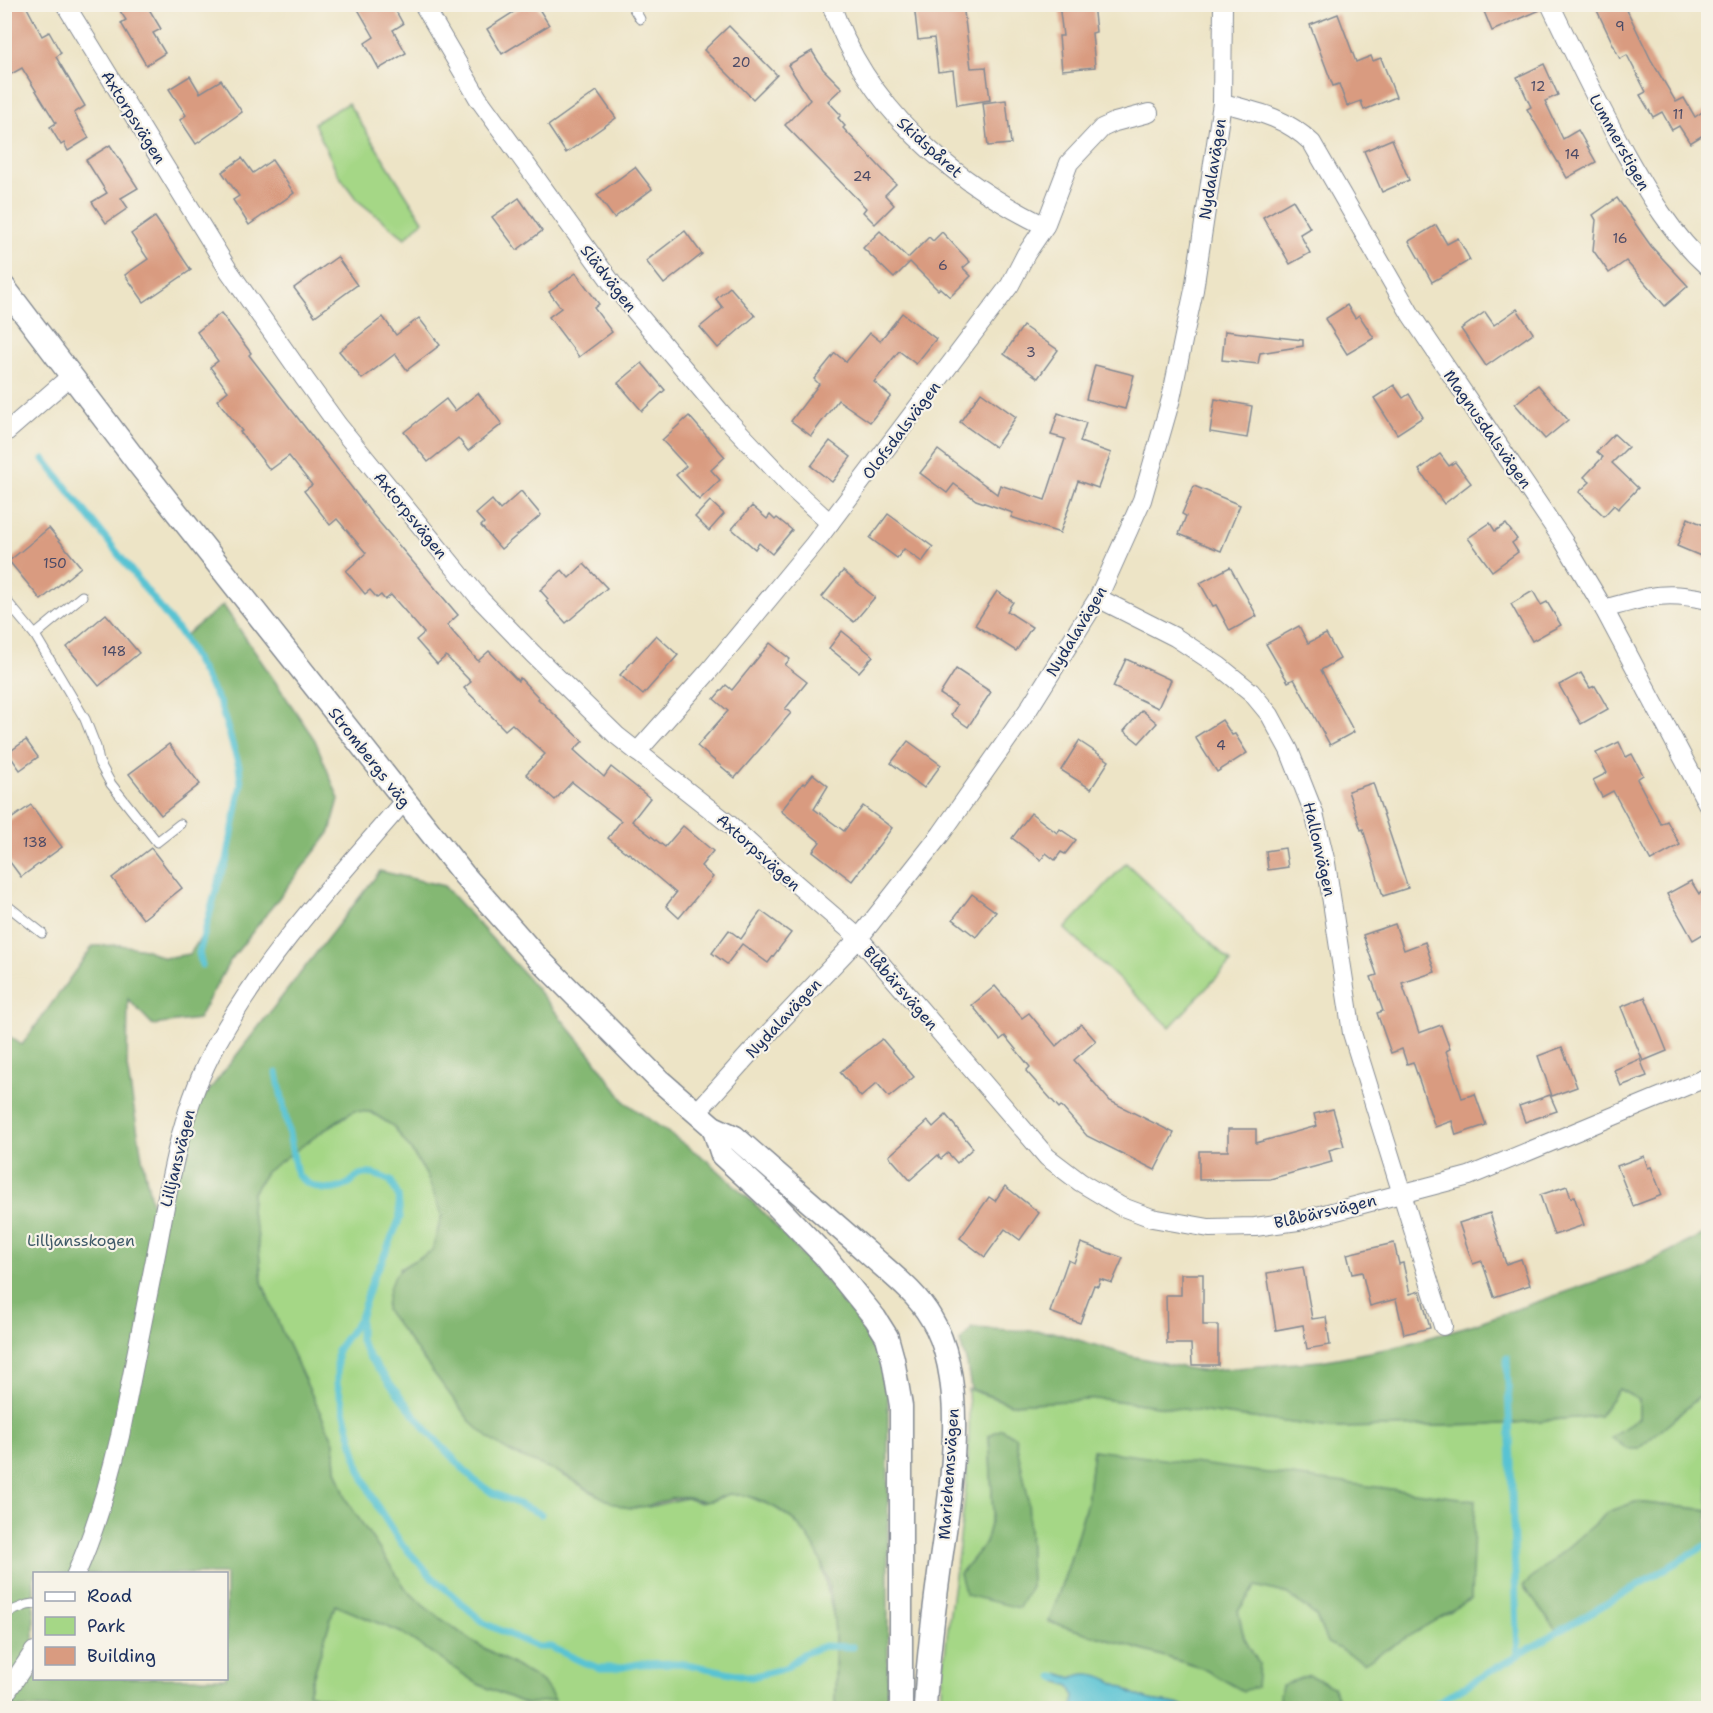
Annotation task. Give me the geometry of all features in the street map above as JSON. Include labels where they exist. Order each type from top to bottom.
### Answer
[{"type":"street","name":"Axtorpsvägen","points":[[65,4],[229,271],[338,425],[481,600],[570,692],[637,752],[729,824],[858,938]]},
{"type":"street","name":"Slädvägen","points":[[423,4],[478,98],[614,286],[723,415],[794,490],[830,523]]},
{"type":"street","name":"Skidspåret","points":[[831,4],[839,26],[870,84],[905,128],[970,183],[1017,212],[1045,225]]},
{"type":"street","name":"Nydalavägen","points":[[705,1120],[749,1054],[858,938],[941,834],[1028,710],[1098,598],[1142,500],[1171,399],[1194,290],[1222,103],[1223,4]]},
{"type":"street","name":"Lummerstigen","points":[[1550,4],[1600,108],[1646,190],[1689,250],[1708,267]]},
{"type":"street","name":"Magnusdalsvägen","points":[[1222,103],[1274,117],[1299,131],[1312,143],[1411,315],[1546,514],[1604,609],[1708,805]]},
{"type":"street","name":"Olofsdalsvägen","points":[[637,752],[710,671],[830,523],[1010,285],[1045,225],[1069,163],[1079,150],[1102,128],[1149,113]]},
{"type":"street","name":"Strombergs väg","points":[[4,287],[140,466],[464,875],[535,954],[659,1080],[705,1120]]},
{"type":"street","points":[[4,434],[72,375]]},
{"type":"street","points":[[1604,609],[1654,595],[1685,595],[1708,600]]},
{"type":"street","name":"Hallonvägen","points":[[1098,598],[1175,637],[1251,692],[1270,715],[1289,750],[1314,813],[1326,863],[1352,1033],[1443,1326]]},
{"type":"street","name":"Lilljansvägen","points":[[77,1572],[101,1508],[111,1473],[171,1174],[182,1125],[197,1086],[214,1046],[282,943],[404,801]]},
{"type":"street","name":"Blåbärsvägen","points":[[858,938],[1047,1157],[1080,1182],[1120,1206],[1152,1218],[1209,1228],[1256,1227],[1298,1221],[1468,1176],[1708,1077]]},
{"type":"street","points":[[705,1120],[722,1155],[773,1202],[824,1255],[847,1281],[887,1337],[901,1406],[901,1708]]},
{"type":"street","name":"Mariehemsvägen","points":[[705,1120],[735,1137],[898,1280],[932,1318],[941,1340],[948,1362],[954,1416],[950,1500],[935,1604],[925,1708]]},
{"type":"street","points":[[4,1695],[33,1653]]},
{"type":"lane","points":[[631,4],[640,19]]},
{"type":"lane","points":[[35,635],[82,596]]},
{"type":"lane","points":[[4,598],[35,635],[85,719],[99,762],[111,784],[157,842],[180,824]]},
{"type":"lane","points":[[4,903],[42,933]]},
{"type":"lane","points":[[4,1614],[33,1604]]},
{"type":"green space","points":[[348,103],[423,221],[405,238],[357,200],[338,174],[314,123]]},
{"type":"green space","name":"Lilljansskogen","points":[[223,605],[315,740],[339,799],[330,832],[230,961],[198,1019],[153,1025],[128,999],[127,1067],[143,1163],[159,1237],[182,1125],[380,871],[444,886],[525,975],[593,1057],[625,1102],[708,1161],[759,1208],[832,1287],[860,1324],[880,1361],[888,1389],[888,1698],[873,1708],[835,1708],[836,1652],[830,1594],[823,1566],[811,1541],[794,1521],[770,1505],[741,1494],[706,1501],[680,1498],[641,1507],[625,1507],[601,1497],[557,1472],[510,1452],[470,1421],[386,1310],[387,1297],[393,1278],[411,1262],[432,1251],[442,1215],[427,1176],[393,1126],[371,1112],[354,1111],[266,1172],[252,1194],[251,1213],[257,1230],[262,1282],[283,1334],[334,1442],[336,1469],[347,1501],[406,1589],[425,1607],[472,1641],[543,1682],[555,1700],[526,1704],[478,1684],[402,1633],[335,1605],[308,1693],[361,1708],[5,1708],[4,1033],[22,1045],[93,946],[120,945],[145,949],[164,958],[190,954],[205,931],[227,860],[241,784],[239,766],[220,704],[183,637]]},
{"type":"green space","points":[[1126,863],[1231,962],[1170,1027],[1065,929]]},
{"type":"green space","points":[[354,1111],[371,1112],[393,1126],[427,1176],[442,1215],[432,1251],[399,1269],[446,1389],[470,1421],[597,1495],[649,1507],[686,1498],[700,1503],[729,1494],[745,1495],[774,1507],[799,1524],[819,1553],[835,1623],[835,1708],[361,1708],[308,1694],[335,1605],[402,1633],[478,1684],[526,1704],[543,1682],[472,1641],[425,1607],[406,1589],[347,1501],[336,1469],[334,1442],[283,1334],[262,1282],[257,1230],[251,1213],[252,1194],[266,1172],[291,1152]]},
{"type":"green space","points":[[1708,1232],[1708,1384],[1703,1394],[1638,1449],[1627,1449],[1611,1437],[1639,1418],[1639,1400],[1619,1389],[1599,1416],[1488,1425],[1332,1428],[1103,1399],[1011,1404],[971,1389],[967,1364],[960,1342],[972,1328],[1052,1332],[1131,1356],[1200,1371],[1321,1361],[1397,1347],[1474,1324],[1645,1264]]},
{"type":"green space","points":[[1708,1384],[1708,1510],[1635,1502],[1558,1632],[1708,1544],[1708,1708],[1341,1708],[1333,1687],[1278,1704],[1282,1708],[1186,1708],[1146,1699],[1100,1677],[1081,1675],[1072,1678],[1060,1674],[1057,1681],[1070,1686],[1074,1695],[1073,1708],[941,1708],[948,1628],[964,1509],[969,1429],[968,1389],[1011,1404],[1103,1399],[1332,1428],[1488,1425],[1599,1416],[1619,1389],[1639,1400],[1639,1418],[1611,1438],[1638,1449],[1703,1394]],"holes":[[[989,1436],[1015,1437],[1028,1497],[1031,1586],[960,1574],[985,1543],[993,1513]],[[1093,1450],[1471,1599],[1327,1642],[1316,1616],[1288,1594],[1256,1586],[1238,1611],[1244,1638],[1259,1664],[1243,1690],[1202,1668],[1049,1622],[1087,1502]]]},
{"type":"green space","points":[[1002,1429],[1015,1437],[1028,1497],[1031,1586],[1019,1608],[966,1595],[960,1574],[985,1543],[993,1513],[989,1435]]},
{"type":"green space","points":[[1093,1450],[1475,1500],[1471,1599],[1364,1663],[1327,1642],[1316,1616],[1288,1594],[1256,1586],[1238,1611],[1244,1638],[1259,1664],[1257,1687],[1243,1691],[1202,1668],[1049,1622],[1087,1502]]},
{"type":"green space","points":[[1635,1502],[1708,1510],[1708,1544],[1558,1632],[1523,1586],[1608,1512]]},
{"type":"green space","points":[[1309,1675],[1333,1687],[1341,1708],[1282,1708],[1278,1704],[1282,1685]]},
{"type":"water","points":[[1060,1674],[1072,1678],[1083,1674],[1093,1674],[1140,1697],[1173,1703],[1186,1708],[1073,1708],[1074,1695],[1070,1686],[1057,1681]]},
{"type":"building","points":[[11,4],[25,4],[42,36],[49,32],[61,53],[56,57],[85,106],[74,113],[89,138],[68,151],[64,143],[61,145],[50,127],[56,123],[22,68],[4,78],[4,9]]},
{"type":"building","points":[[130,4],[146,4],[161,29],[153,33],[165,53],[146,65],[121,23],[126,20],[120,11]]},
{"type":"building","points":[[355,4],[392,4],[403,24],[393,30],[406,53],[379,69],[365,43],[374,37]]},
{"type":"building","points":[[526,4],[536,4],[549,25],[502,54],[487,29]]},
{"type":"building","points":[[914,4],[963,4],[971,68],[986,67],[990,100],[957,105],[953,70],[938,72],[934,38],[918,40]]},
{"type":"building","points":[[1059,4],[1093,4],[1096,32],[1092,33],[1095,67],[1062,70],[1059,36],[1063,36]]},
{"type":"building","points":[[1481,4],[1539,4],[1540,10],[1492,31]]},
{"type":"building","points":[[1594,4],[1624,4],[1651,60],[1676,102],[1684,98],[1695,117],[1708,108],[1708,132],[1690,143],[1679,126],[1672,130],[1662,112],[1653,117],[1640,95],[1646,92],[1627,55],[1620,59]]},
{"type":"building","points":[[1338,14],[1356,62],[1371,56],[1373,61],[1381,58],[1396,97],[1364,110],[1361,101],[1347,106],[1339,84],[1333,86],[1310,25]]},
{"type":"building","points":[[729,26],[777,75],[753,99],[704,50]]},
{"type":"building","points":[[812,51],[823,69],[842,88],[828,101],[841,115],[838,118],[845,126],[843,128],[896,184],[885,195],[894,205],[875,224],[863,212],[866,208],[785,125],[810,100],[788,65]]},
{"type":"building","points":[[1544,64],[1558,95],[1545,101],[1563,139],[1578,130],[1596,162],[1567,178],[1527,109],[1531,107],[1517,77]]},
{"type":"building","points":[[190,76],[200,93],[221,80],[242,112],[196,144],[180,120],[186,115],[169,89]]},
{"type":"building","points":[[597,91],[616,118],[566,153],[548,126]]},
{"type":"building","points":[[1006,100],[1011,144],[988,146],[983,103]]},
{"type":"building","points":[[1392,139],[1409,180],[1382,192],[1364,151]]},
{"type":"building","points":[[110,145],[138,188],[121,198],[128,208],[106,223],[92,202],[107,193],[86,160]]},
{"type":"building","points":[[242,158],[253,173],[272,160],[294,193],[249,225],[233,200],[239,196],[222,172]]},
{"type":"building","points":[[635,167],[652,189],[614,218],[597,195]]},
{"type":"building","points":[[519,198],[542,231],[517,250],[492,217]]},
{"type":"building","points":[[1617,198],[1651,246],[1688,286],[1665,306],[1626,261],[1609,273],[1593,250],[1596,220],[1593,215]]},
{"type":"building","points":[[1293,200],[1310,228],[1300,234],[1310,253],[1290,264],[1263,217]]},
{"type":"building","points":[[155,217],[191,270],[144,302],[125,275],[148,259],[131,234]]},
{"type":"building","points":[[1436,225],[1447,244],[1458,238],[1470,260],[1432,282],[1409,241]]},
{"type":"building","points":[[685,231],[702,254],[664,284],[646,261]]},
{"type":"building","points":[[880,231],[908,258],[929,237],[933,241],[942,232],[970,262],[963,268],[971,276],[950,297],[940,288],[938,290],[910,262],[894,278],[863,248]]},
{"type":"building","points":[[337,257],[357,285],[315,316],[294,288]]},
{"type":"building","points":[[576,273],[599,304],[594,308],[612,332],[579,357],[549,317],[561,308],[549,292]]},
{"type":"building","points":[[730,287],[755,316],[718,348],[700,327],[723,308],[716,299]]},
{"type":"building","points":[[1347,305],[1355,318],[1359,315],[1374,338],[1347,354],[1325,319]]},
{"type":"building","points":[[1517,309],[1533,333],[1486,366],[1461,329],[1485,312],[1494,325]]},
{"type":"building","points":[[221,313],[251,353],[249,355],[373,515],[458,615],[447,625],[478,661],[489,651],[518,681],[520,678],[538,699],[583,741],[574,750],[604,777],[611,767],[650,798],[632,821],[665,847],[683,826],[713,851],[701,866],[713,877],[679,918],[666,906],[676,893],[608,838],[621,821],[572,782],[555,800],[526,774],[545,754],[512,724],[505,730],[464,688],[471,682],[446,656],[437,664],[416,640],[424,633],[391,595],[385,600],[381,595],[377,598],[370,590],[365,594],[346,571],[366,553],[337,519],[330,525],[304,491],[312,485],[289,456],[270,470],[240,432],[242,431],[217,400],[228,391],[210,367],[218,361],[197,332]]},
{"type":"building","points":[[902,313],[936,339],[916,364],[899,351],[874,382],[891,396],[870,422],[838,400],[811,436],[791,421],[819,384],[814,379],[835,353],[846,362],[870,333],[880,341]]},
{"type":"building","points":[[383,317],[396,335],[419,318],[440,345],[407,370],[395,354],[362,379],[339,351]]},
{"type":"building","points":[[1023,326],[1058,350],[1038,378],[1004,354]]},
{"type":"building","points":[[1225,331],[1303,340],[1303,346],[1260,353],[1258,364],[1222,360]]},
{"type":"building","points":[[642,363],[665,390],[642,411],[618,383]]},
{"type":"building","points":[[1095,365],[1134,375],[1125,409],[1086,399]]},
{"type":"building","points":[[1394,385],[1403,398],[1409,394],[1423,417],[1397,434],[1374,398]]},
{"type":"building","points":[[1538,385],[1568,420],[1545,439],[1515,404]]},
{"type":"building","points":[[981,392],[1016,417],[995,447],[960,422]]},
{"type":"building","points":[[478,393],[502,424],[468,451],[458,438],[428,462],[404,432],[446,399],[455,411]]},
{"type":"building","points":[[1215,399],[1252,406],[1247,438],[1210,432]]},
{"type":"building","points":[[1058,413],[1086,423],[1080,442],[1111,453],[1098,488],[1078,481],[1060,533],[1011,517],[1013,513],[976,500],[954,484],[947,493],[920,473],[938,450],[997,494],[1000,485],[1045,500],[1065,439],[1051,435]]},
{"type":"building","points":[[689,416],[725,457],[711,470],[720,480],[699,500],[676,475],[686,466],[662,440]]},
{"type":"building","points":[[1614,434],[1628,447],[1612,463],[1638,488],[1618,509],[1614,505],[1604,516],[1579,492],[1590,482],[1584,477],[1603,457],[1597,452]]},
{"type":"building","points":[[830,441],[851,457],[832,482],[811,466]]},
{"type":"building","points":[[1440,454],[1449,466],[1455,462],[1471,483],[1444,504],[1419,470]]},
{"type":"building","points":[[1194,486],[1240,505],[1221,551],[1179,534],[1186,516],[1182,514]]},
{"type":"building","points":[[521,491],[541,515],[501,549],[481,526],[484,523],[476,514],[492,500],[500,510]]},
{"type":"building","points":[[710,501],[724,514],[709,531],[695,517]]},
{"type":"building","points":[[752,506],[767,519],[770,515],[775,520],[777,518],[792,530],[772,554],[759,543],[755,549],[732,529]]},
{"type":"building","points":[[888,514],[933,547],[922,562],[904,549],[897,558],[870,538]]},
{"type":"building","points":[[1688,518],[1708,527],[1708,559],[1677,546]]},
{"type":"building","points":[[1490,523],[1495,531],[1506,524],[1517,539],[1512,543],[1518,552],[1492,571],[1468,538]]},
{"type":"building","points":[[49,528],[81,567],[41,600],[9,561]]},
{"type":"building","points":[[584,564],[607,588],[566,623],[546,601],[548,599],[540,590],[562,570],[569,578]]},
{"type":"building","points":[[1230,567],[1257,616],[1230,631],[1216,605],[1213,606],[1200,583]]},
{"type":"building","points":[[843,571],[875,597],[854,622],[822,597]]},
{"type":"building","points":[[997,591],[1013,602],[1007,611],[1032,627],[1016,651],[975,625]]},
{"type":"building","points":[[1533,591],[1541,605],[1547,602],[1561,625],[1532,641],[1511,604]]},
{"type":"building","points":[[106,614],[139,653],[99,686],[67,647]]},
{"type":"building","points":[[1299,626],[1308,643],[1326,634],[1340,659],[1321,670],[1354,732],[1330,745],[1294,679],[1288,682],[1266,644]]},
{"type":"building","points":[[842,631],[873,656],[859,672],[829,648]]},
{"type":"building","points":[[656,635],[678,655],[643,695],[620,675]]},
{"type":"building","points":[[770,643],[790,659],[785,665],[807,682],[785,709],[791,713],[735,778],[697,746],[728,711],[714,699],[726,685],[732,690]]},
{"type":"building","points":[[1126,659],[1171,680],[1158,708],[1113,687]]},
{"type":"building","points":[[956,669],[991,692],[968,727],[951,715],[957,705],[940,694]]},
{"type":"building","points":[[1581,673],[1590,688],[1595,686],[1608,709],[1581,724],[1559,685]]},
{"type":"building","points":[[1142,710],[1157,723],[1139,743],[1124,731]]},
{"type":"building","points":[[1222,720],[1232,735],[1235,734],[1247,753],[1217,772],[1195,737]]},
{"type":"building","points":[[26,740],[38,757],[20,770],[8,753]]},
{"type":"building","points":[[908,741],[941,765],[924,788],[891,763]]},
{"type":"building","points":[[1079,741],[1109,761],[1091,789],[1061,770]]},
{"type":"building","points":[[1619,742],[1626,757],[1632,754],[1643,775],[1637,779],[1661,824],[1667,821],[1680,845],[1651,861],[1613,791],[1602,797],[1593,780],[1607,773],[1596,753]]},
{"type":"building","points":[[169,744],[200,784],[161,815],[129,774]]},
{"type":"building","points":[[813,774],[828,786],[814,809],[844,831],[863,806],[892,828],[852,881],[813,851],[820,842],[781,811]]},
{"type":"building","points":[[1373,783],[1408,888],[1383,896],[1363,829],[1361,830],[1348,791]]},
{"type":"building","points":[[31,805],[62,847],[21,877],[4,854],[4,824]]},
{"type":"building","points":[[1031,813],[1057,833],[1060,829],[1076,840],[1065,854],[1061,852],[1055,860],[1046,853],[1041,860],[1012,838]]},
{"type":"building","points":[[151,848],[182,888],[143,919],[112,878]]},
{"type":"building","points":[[1285,848],[1288,867],[1268,870],[1266,851]]},
{"type":"building","points":[[1691,881],[1699,894],[1708,889],[1708,931],[1693,940],[1667,894]]},
{"type":"building","points":[[972,894],[996,912],[976,937],[953,919]]},
{"type":"building","points":[[761,911],[791,933],[768,963],[742,944],[727,964],[712,953],[729,930],[741,939]]},
{"type":"building","points":[[1395,924],[1404,950],[1425,942],[1435,972],[1402,983],[1419,1033],[1441,1025],[1450,1049],[1446,1051],[1462,1098],[1475,1094],[1486,1125],[1456,1135],[1452,1121],[1435,1127],[1413,1062],[1407,1064],[1402,1049],[1391,1053],[1377,1013],[1383,1011],[1371,977],[1377,975],[1363,935]]},
{"type":"building","points":[[995,986],[1022,1018],[1029,1013],[1056,1046],[1081,1024],[1096,1041],[1074,1060],[1110,1101],[1174,1133],[1155,1170],[1087,1136],[1026,1071],[1030,1067],[1005,1036],[1000,1040],[972,1005]]},
{"type":"building","points":[[1645,997],[1667,1051],[1643,1061],[1621,1007]]},
{"type":"building","points":[[882,1039],[914,1077],[889,1097],[877,1083],[861,1097],[840,1072]]},
{"type":"building","points":[[1562,1047],[1577,1087],[1552,1096],[1538,1056]]},
{"type":"building","points":[[1640,1059],[1647,1076],[1621,1086],[1614,1070]]},
{"type":"building","points":[[1550,1095],[1557,1111],[1525,1122],[1519,1106]]},
{"type":"building","points":[[1333,1109],[1344,1146],[1329,1150],[1332,1162],[1270,1179],[1199,1180],[1199,1151],[1228,1151],[1228,1129],[1256,1129],[1256,1143],[1317,1126],[1314,1114]]},
{"type":"building","points":[[946,1115],[973,1148],[957,1163],[948,1153],[941,1159],[938,1155],[910,1180],[889,1156],[928,1121],[933,1127]]},
{"type":"building","points":[[1644,1156],[1662,1195],[1633,1206],[1617,1166]]},
{"type":"building","points":[[1005,1186],[1039,1213],[1020,1240],[1005,1229],[985,1257],[960,1238],[989,1197],[995,1201]]},
{"type":"building","points":[[1567,1186],[1571,1198],[1574,1196],[1584,1225],[1554,1235],[1540,1195]]},
{"type":"building","points":[[1490,1213],[1506,1264],[1521,1259],[1530,1285],[1494,1297],[1482,1261],[1473,1264],[1459,1223]]},
{"type":"building","points":[[1081,1243],[1123,1258],[1112,1283],[1100,1279],[1098,1286],[1094,1285],[1080,1323],[1050,1312],[1068,1260],[1074,1263]]},
{"type":"building","points":[[1394,1243],[1399,1264],[1403,1263],[1410,1294],[1420,1291],[1430,1328],[1404,1334],[1396,1299],[1370,1306],[1362,1272],[1352,1274],[1347,1254]]},
{"type":"building","points":[[1303,1267],[1312,1319],[1326,1317],[1330,1345],[1307,1349],[1303,1325],[1276,1330],[1267,1273]]},
{"type":"building","points":[[1181,1274],[1203,1274],[1203,1325],[1218,1325],[1218,1365],[1192,1365],[1191,1344],[1167,1344],[1166,1295],[1181,1295]]},
{"type":"waterway","points":[[44,459],[183,637],[220,704],[239,766],[241,784],[227,860],[218,883],[199,953],[202,965]]},
{"type":"waterway","points":[[277,1073],[297,1175],[315,1186],[334,1189],[349,1183],[360,1175],[372,1174],[391,1181],[398,1196],[400,1218],[374,1275],[360,1318],[360,1340],[369,1357],[430,1434],[474,1480],[491,1492],[541,1514]]},
{"type":"waterway","points":[[360,1318],[337,1350],[337,1384],[360,1470],[377,1506],[400,1542],[431,1576],[484,1623],[537,1647],[551,1647],[600,1668],[681,1663],[751,1677],[786,1668],[803,1654],[824,1646],[853,1647]]},
{"type":"waterway","points":[[1507,1358],[1518,1656]]},
{"type":"waterway","points":[[1428,1708],[1708,1544]]},
{"type":"waterway","points":[[1053,1677],[1058,1678]]}]
